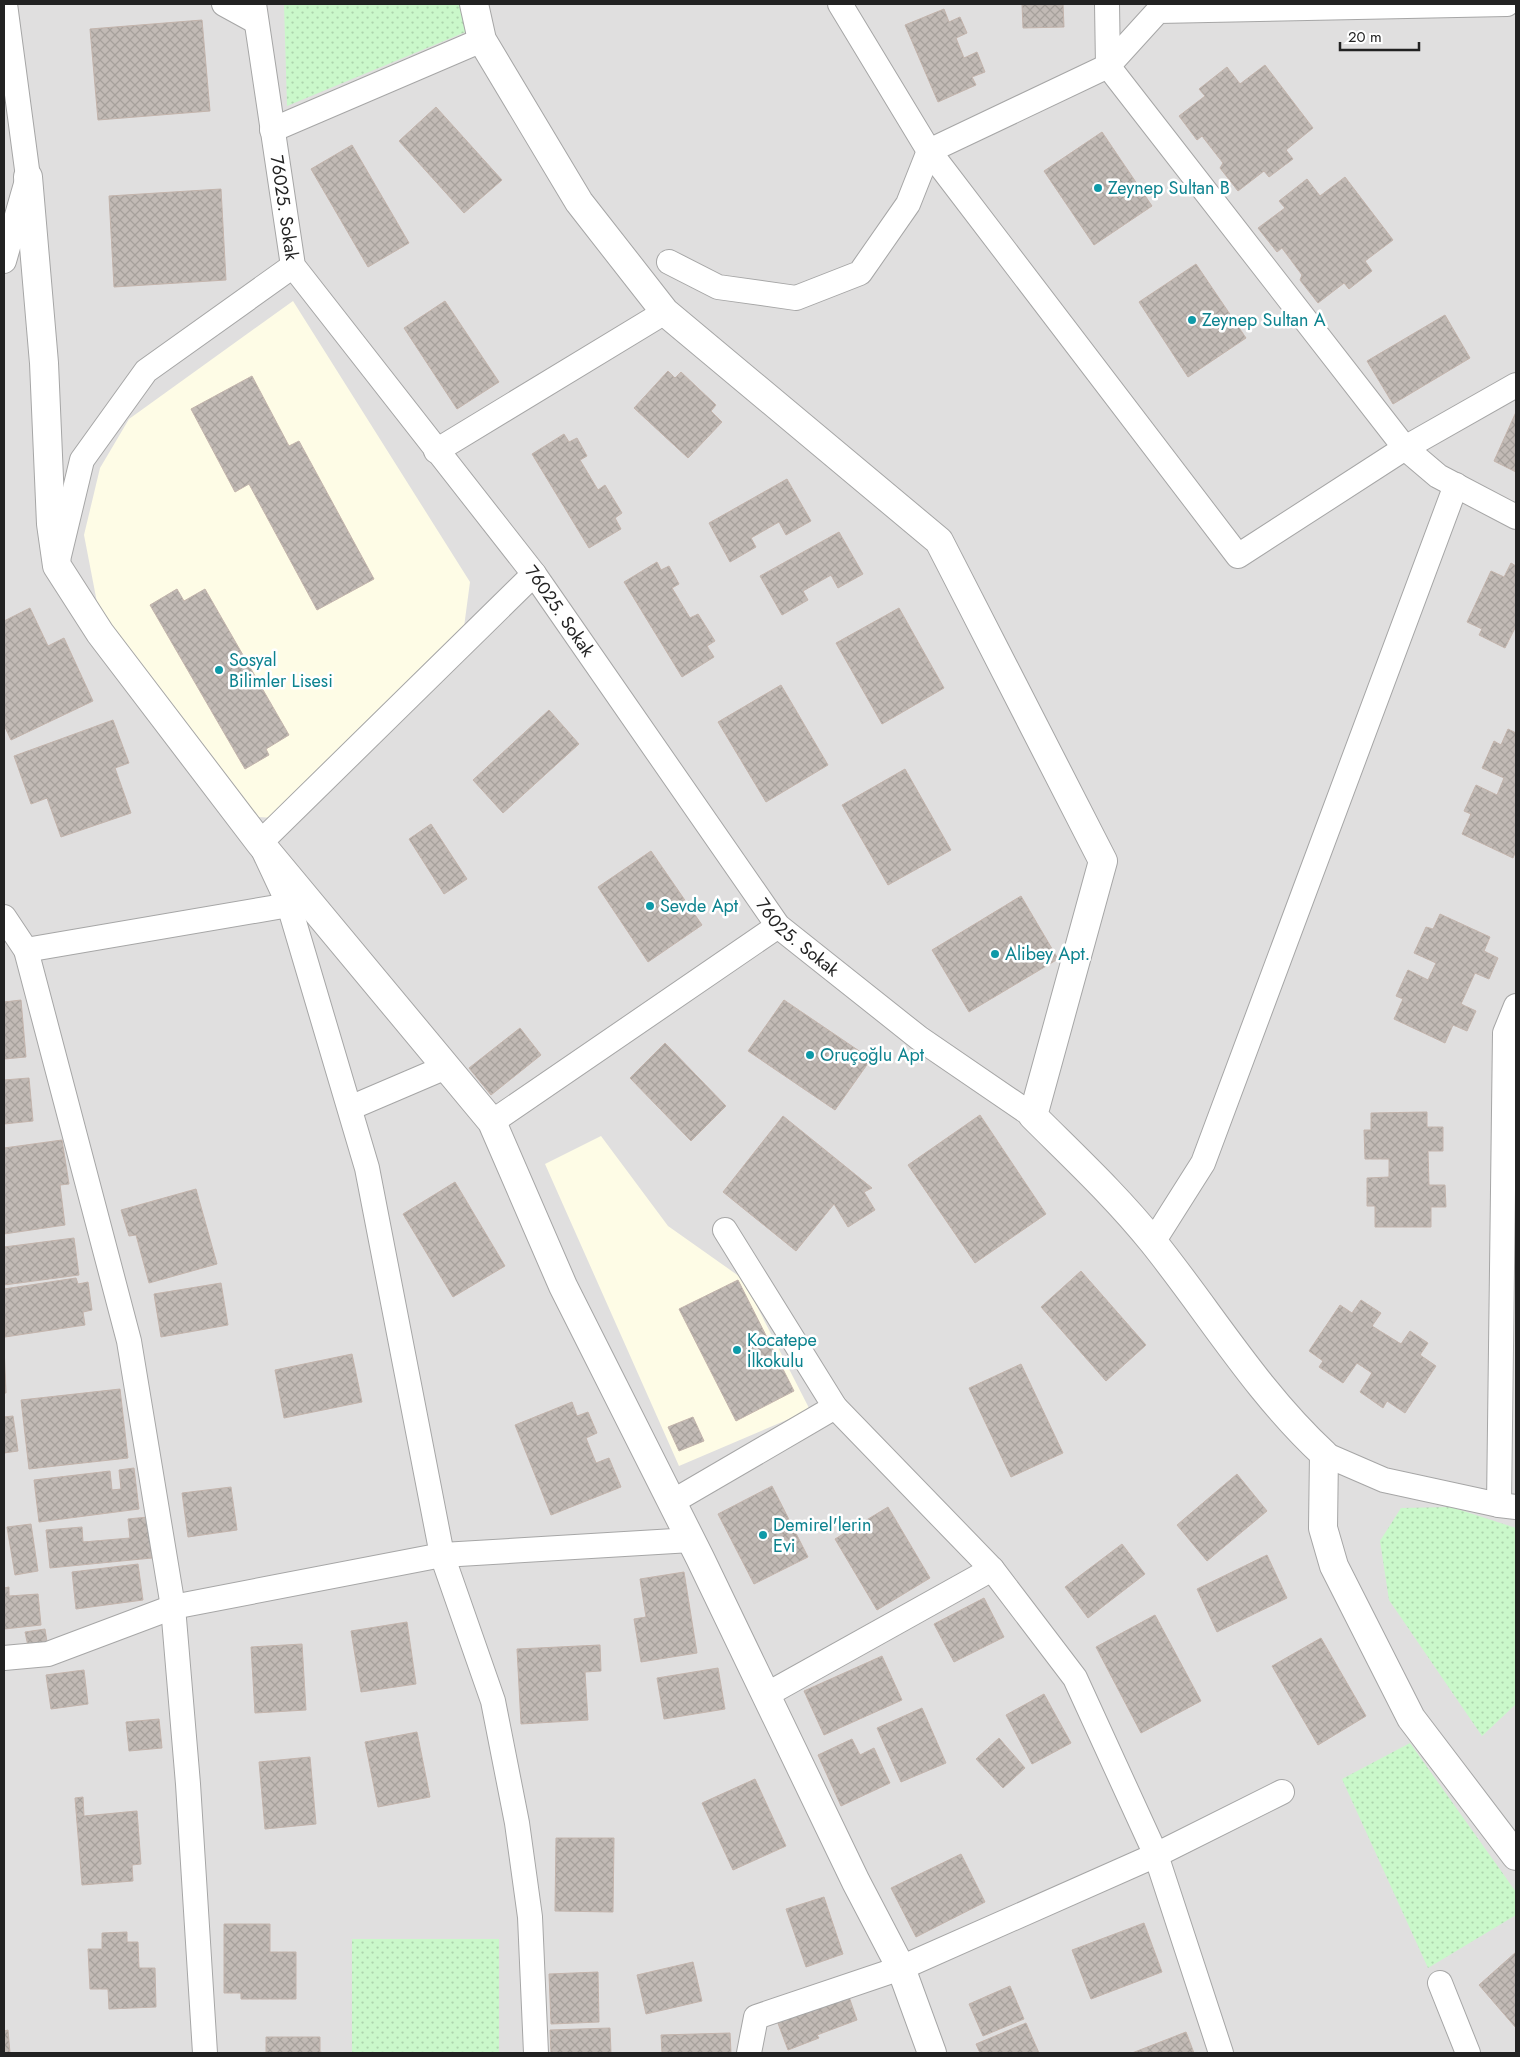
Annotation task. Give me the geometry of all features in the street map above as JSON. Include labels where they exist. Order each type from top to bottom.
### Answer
[{"type":"street","points":[[5,4],[28,177],[44,363],[51,524],[57,566],[100,633],[260,843],[492,1122],[563,1286],[691,1540],[856,1882],[902,1968],[932,2053]]},
{"type":"street","points":[[224,4],[254,12]]},
{"type":"street","points":[[474,4],[482,40],[579,202],[665,312],[939,541],[1103,861],[1033,1116],[1110,1191],[1153,1242],[1279,1409],[1324,1454],[1384,1480],[1508,1506],[1504,1033],[1516,1006]]},
{"type":"street","points":[[840,4],[929,151],[1238,556],[1405,448],[1516,385]]},
{"type":"street","points":[[1107,4],[1108,66],[1405,448],[1438,476],[1516,518]]},
{"type":"street","points":[[669,262],[718,287],[796,298],[860,273],[908,204],[929,151],[1108,66],[1158,11],[1507,4]]},
{"type":"street","name":"76025. Sokak","points":[[254,12],[293,266],[534,574],[778,926],[919,1038],[1033,1116]]},
{"type":"street","points":[[272,130],[482,40]]},
{"type":"street","points":[[4,261],[28,177]]},
{"type":"street","points":[[57,566],[82,460],[146,371],[293,266]]},
{"type":"street","points":[[436,451],[665,312]]},
{"type":"street","points":[[1153,1242],[1203,1163],[1456,485]]},
{"type":"street","points":[[260,843],[534,574]]},
{"type":"street","points":[[260,843],[289,905],[367,1168],[442,1555],[493,1701],[515,1813],[530,1917],[536,2053]]},
{"type":"street","points":[[26,950],[289,905]]},
{"type":"street","points":[[4,917],[26,950],[128,1341],[173,1607],[188,1784],[206,2053]]},
{"type":"street","points":[[492,1122],[778,926]]},
{"type":"street","points":[[350,1108],[446,1067]]},
{"type":"street","points":[[725,1230],[835,1407],[992,1569],[1075,1678],[1156,1855],[1221,2053]]},
{"type":"street","points":[[672,1502],[835,1407]]},
{"type":"street","points":[[1324,1454],[1323,1528],[1334,1566],[1411,1718],[1516,1856]]},
{"type":"street","points":[[4,1658],[48,1654],[173,1607],[442,1555],[691,1540]]},
{"type":"street","points":[[766,1695],[992,1569]]},
{"type":"street","points":[[749,2053],[756,2017],[902,1968],[1156,1855],[1282,1792]]},
{"type":"street","points":[[1440,1983],[1468,2053]]},
{"type":"shaded area","points":[[4,4],[1516,4],[1516,2053],[4,2053]]},
{"type":"shaded area","points":[[293,301],[470,582],[464,627],[275,818],[238,816],[100,618],[84,535],[100,468],[129,419]]},
{"type":"shaded area","points":[[601,1136],[668,1226],[743,1279],[810,1410],[679,1466],[545,1164]]},
{"type":"green space","points":[[284,4],[466,4],[468,31],[287,106]]},
{"type":"green space","points":[[1451,1507],[1516,1528],[1516,1704],[1482,1736],[1389,1600],[1380,1541],[1401,1508]]},
{"type":"green space","points":[[1410,1743],[1516,1892],[1516,1915],[1428,1968],[1342,1779]]},
{"type":"green space","points":[[352,1939],[499,1939],[499,2053],[352,2053]]},
{"type":"building","points":[[1022,4],[1063,4],[1064,27],[1023,28]]},
{"type":"building","points":[[944,9],[949,22],[960,17],[967,33],[956,38],[964,58],[977,52],[985,72],[972,77],[976,85],[938,102],[905,25]]},
{"type":"building","points":[[202,20],[210,111],[98,120],[90,29]]},
{"type":"building","points":[[1265,65],[1313,128],[1286,150],[1293,159],[1269,177],[1264,171],[1238,191],[1220,168],[1223,163],[1202,136],[1197,140],[1179,116],[1205,96],[1199,89],[1227,67],[1240,84]]},
{"type":"building","points":[[436,107],[502,180],[464,213],[399,141]]},
{"type":"building","name":"Zeynep Sultan B","points":[[1102,132],[1152,206],[1094,245],[1044,171]]},
{"type":"building","points":[[352,145],[409,243],[368,267],[311,169]]},
{"type":"building","points":[[1345,177],[1393,240],[1365,261],[1372,271],[1349,289],[1344,283],[1318,303],[1300,280],[1302,275],[1282,248],[1277,252],[1258,228],[1285,208],[1279,201],[1307,179],[1320,196]]},
{"type":"building","points":[[221,189],[226,280],[114,287],[109,196]]},
{"type":"building","name":"Zeynep Sultan A","points":[[1196,264],[1246,338],[1188,377],[1139,302]]},
{"type":"building","points":[[445,301],[499,382],[457,409],[404,328]]},
{"type":"building","points":[[1445,315],[1470,358],[1393,404],[1367,361]]},
{"type":"building","points":[[668,371],[675,378],[681,372],[716,405],[711,411],[722,422],[688,458],[634,408]]},
{"type":"building","points":[[252,376],[289,446],[299,441],[374,579],[317,610],[249,484],[235,492],[191,409]]},
{"type":"building","points":[[1516,412],[1516,472],[1494,461]]},
{"type":"building","points":[[564,434],[569,442],[577,438],[587,456],[580,460],[598,490],[605,485],[622,513],[615,518],[621,529],[589,548],[532,454]]},
{"type":"building","points":[[787,479],[811,521],[786,535],[779,522],[751,538],[756,547],[730,562],[709,523]]},
{"type":"building","points":[[839,532],[863,574],[838,588],[831,575],[803,591],[808,600],[782,615],[760,576]]},
{"type":"building","points":[[657,562],[661,570],[669,566],[679,584],[672,588],[690,618],[698,614],[715,641],[707,646],[714,657],[682,677],[624,582]]},
{"type":"building","points":[[1511,563],[1516,566],[1516,626],[1505,648],[1479,635],[1482,629],[1467,622],[1491,571],[1504,577]]},
{"type":"building","name":"Sosyal Bilimler Lisesi","points":[[177,589],[184,601],[205,589],[289,735],[266,749],[269,755],[245,769],[150,605]]},
{"type":"building","points":[[30,608],[48,646],[64,638],[93,701],[11,740],[4,725],[4,621]]},
{"type":"building","points":[[899,608],[944,688],[882,724],[836,643]]},
{"type":"building","points":[[781,685],[828,765],[766,802],[718,722]]},
{"type":"building","points":[[549,710],[579,744],[503,813],[473,780]]},
{"type":"building","points":[[113,720],[129,763],[115,768],[131,813],[61,837],[47,798],[31,804],[14,756]]},
{"type":"building","points":[[1508,729],[1516,733],[1516,851],[1513,858],[1462,834],[1471,814],[1464,811],[1476,785],[1497,795],[1504,778],[1482,768],[1494,741],[1501,745]]},
{"type":"building","points":[[905,769],[951,850],[888,885],[842,805]]},
{"type":"building","points":[[431,824],[467,879],[444,894],[409,839]]},
{"type":"building","name":"Sevde Apt","points":[[651,851],[702,925],[648,962],[598,887]]},
{"type":"building","name":"Alibey Apt.","points":[[1021,896],[1058,959],[969,1012],[932,950]]},
{"type":"building","points":[[1440,914],[1490,937],[1484,951],[1498,958],[1489,979],[1475,973],[1461,1004],[1476,1011],[1467,1031],[1453,1025],[1445,1043],[1394,1019],[1403,999],[1396,996],[1408,970],[1428,980],[1436,963],[1414,953],[1426,927],[1433,929]]},
{"type":"building","points":[[21,1000],[26,1057],[4,1059],[4,1002]]},
{"type":"building","name":"Oruçoğlu Apt","points":[[784,1000],[871,1059],[835,1110],[748,1051]]},
{"type":"building","points":[[520,1028],[541,1055],[491,1095],[469,1068]]},
{"type":"building","points":[[665,1043],[726,1106],[691,1141],[630,1078]]},
{"type":"building","points":[[29,1078],[33,1121],[4,1124],[4,1080]]},
{"type":"building","points":[[1427,1112],[1427,1127],[1443,1127],[1443,1151],[1428,1151],[1429,1185],[1445,1185],[1446,1207],[1431,1207],[1431,1227],[1375,1227],[1375,1206],[1367,1206],[1367,1178],[1389,1177],[1389,1159],[1365,1159],[1364,1130],[1371,1130],[1371,1113]]},
{"type":"building","points":[[980,1115],[1046,1214],[975,1263],[908,1165]]},
{"type":"building","points":[[783,1116],[872,1188],[864,1192],[875,1210],[848,1227],[834,1204],[796,1251],[723,1192]]},
{"type":"building","points":[[62,1140],[69,1184],[60,1185],[65,1225],[4,1234],[4,1148]]},
{"type":"building","points":[[455,1182],[505,1266],[453,1297],[403,1214]]},
{"type":"building","points":[[196,1189],[217,1264],[149,1283],[136,1235],[129,1236],[121,1210]]},
{"type":"building","points":[[74,1238],[79,1275],[4,1285],[4,1247]]},
{"type":"building","points":[[1081,1271],[1146,1345],[1106,1381],[1041,1307]]},
{"type":"building","points":[[76,1278],[78,1284],[88,1282],[92,1310],[83,1312],[85,1325],[5,1337],[4,1289]]},
{"type":"building","name":"Kocatepe İlkokulu","points":[[738,1280],[794,1391],[736,1421],[679,1309]]},
{"type":"building","points":[[221,1283],[228,1325],[161,1337],[154,1294]]},
{"type":"building","points":[[1361,1300],[1381,1313],[1372,1326],[1401,1344],[1410,1331],[1428,1343],[1420,1355],[1436,1366],[1405,1413],[1387,1401],[1383,1408],[1360,1392],[1372,1373],[1357,1363],[1343,1383],[1319,1367],[1323,1361],[1309,1351],[1340,1305],[1352,1313]]},
{"type":"building","points":[[4,1346],[6,1393],[4,1393]]},
{"type":"building","points":[[352,1354],[362,1402],[284,1418],[275,1370]]},
{"type":"building","points":[[1021,1364],[1063,1453],[1011,1477],[969,1388]]},
{"type":"building","points":[[120,1389],[128,1458],[29,1469],[21,1400]]},
{"type":"building","points":[[572,1402],[577,1416],[588,1412],[597,1433],[586,1438],[596,1463],[609,1458],[621,1487],[551,1515],[515,1425]]},
{"type":"building","points":[[13,1416],[18,1451],[4,1453],[4,1417]]},
{"type":"building","points":[[693,1417],[704,1441],[679,1451],[668,1427]]},
{"type":"building","points":[[134,1468],[139,1509],[39,1522],[34,1480],[110,1471],[112,1490],[121,1489],[119,1470]]},
{"type":"building","points":[[1237,1474],[1267,1511],[1207,1561],[1177,1525]]},
{"type":"building","name":"Demirel'lerin Evi","points":[[772,1486],[808,1557],[754,1584],[718,1514]]},
{"type":"building","points":[[231,1487],[237,1530],[188,1537],[182,1493]]},
{"type":"building","points":[[888,1507],[930,1578],[877,1610],[835,1539]]},
{"type":"building","points":[[148,1517],[152,1558],[50,1568],[46,1530],[82,1527],[83,1542],[130,1538],[128,1519]]},
{"type":"building","points":[[31,1524],[38,1571],[15,1575],[7,1527]]},
{"type":"building","points":[[1122,1544],[1145,1574],[1088,1618],[1065,1587]]},
{"type":"building","points":[[1267,1555],[1287,1598],[1217,1632],[1197,1589]]},
{"type":"building","points":[[138,1564],[143,1600],[76,1609],[72,1572]]},
{"type":"building","points":[[684,1572],[697,1653],[641,1662],[634,1619],[646,1617],[640,1579]]},
{"type":"building","points":[[9,1587],[9,1596],[38,1594],[41,1625],[4,1629],[4,1588]]},
{"type":"building","points":[[984,1598],[1004,1637],[954,1662],[934,1624]]},
{"type":"building","points":[[1155,1615],[1201,1701],[1141,1733],[1096,1647]]},
{"type":"building","points":[[407,1622],[416,1684],[361,1692],[351,1631]]},
{"type":"building","points":[[45,1629],[47,1642],[28,1646],[25,1632]]},
{"type":"building","points":[[1321,1638],[1366,1716],[1318,1745],[1272,1666]]},
{"type":"building","points":[[302,1644],[306,1710],[255,1713],[251,1647]]},
{"type":"building","points":[[600,1645],[601,1671],[585,1672],[588,1720],[521,1724],[517,1649]]},
{"type":"building","points":[[882,1656],[902,1700],[824,1735],[804,1691]]},
{"type":"building","points":[[718,1668],[725,1709],[664,1719],[657,1678]]},
{"type":"building","points":[[84,1670],[88,1704],[51,1709],[46,1675]]},
{"type":"building","points":[[1044,1694],[1071,1743],[1032,1764],[1006,1715]]},
{"type":"building","points":[[922,1708],[946,1763],[901,1782],[877,1728]]},
{"type":"building","points":[[159,1719],[162,1748],[129,1751],[126,1722]]},
{"type":"building","points":[[417,1732],[430,1797],[378,1807],[365,1742]]},
{"type":"building","points":[[999,1738],[1025,1768],[1003,1788],[976,1759]]},
{"type":"building","points":[[852,1739],[860,1755],[874,1748],[890,1783],[841,1806],[818,1755]]},
{"type":"building","points":[[310,1757],[316,1824],[265,1829],[259,1762]]},
{"type":"building","points":[[755,1779],[786,1846],[733,1870],[702,1803]]},
{"type":"building","points":[[83,1797],[84,1816],[137,1811],[141,1864],[132,1865],[133,1881],[82,1885],[75,1798]]},
{"type":"building","points":[[556,1838],[614,1838],[613,1912],[555,1911]]},
{"type":"building","points":[[961,1854],[985,1902],[916,1937],[891,1888]]},
{"type":"building","points":[[824,1897],[843,1954],[806,1967],[786,1909]]},
{"type":"building","points":[[1144,1923],[1162,1972],[1091,1999],[1072,1950]]},
{"type":"building","points":[[224,1924],[270,1924],[270,1952],[296,1952],[296,1999],[241,1999],[241,1993],[224,1993]]},
{"type":"building","points":[[127,1932],[127,1942],[138,1942],[139,1968],[155,1968],[156,2007],[109,2009],[108,1989],[90,1989],[88,1949],[102,1949],[102,1933]]},
{"type":"building","points":[[1516,1952],[1516,2028],[1479,1985]]},
{"type":"building","points":[[693,1962],[702,2001],[646,2014],[637,1975]]},
{"type":"building","points":[[598,1972],[599,2022],[551,2024],[549,1974]]},
{"type":"building","points":[[1010,1986],[1024,2019],[983,2036],[969,2004]]},
{"type":"building","points":[[847,1991],[857,2020],[817,2035],[819,2038],[788,2050],[776,2018]]},
{"type":"building","points":[[1026,2023],[1039,2053],[980,2053],[976,2044]]},
{"type":"building","points":[[610,2028],[611,2053],[551,2053],[550,2030]]},
{"type":"building","points":[[8,2030],[10,2053],[4,2053],[4,2031]]},
{"type":"building","points":[[1186,2032],[1194,2053],[1132,2053]]},
{"type":"building","points":[[730,2033],[731,2053],[662,2053],[661,2035]]},
{"type":"building","points":[[266,2037],[320,2037],[320,2052],[325,2053],[266,2053]]},
{"type":"place","name":"Zeynep Sultan B","points":[[1098,188]]},
{"type":"place","name":"Zeynep Sultan A","points":[[1192,320]]},
{"type":"place","name":"Sosyal Bilimler Lisesi","points":[[219,670]]},
{"type":"place","name":"Sevde Apt","points":[[650,906]]},
{"type":"place","name":"Alibey Apt.","points":[[995,954]]},
{"type":"place","name":"Oruçoğlu Apt","points":[[810,1055]]},
{"type":"place","name":"Kocatepe İlkokulu","points":[[737,1350]]},
{"type":"place","name":"Demirel'lerin Evi","points":[[763,1535]]}]
